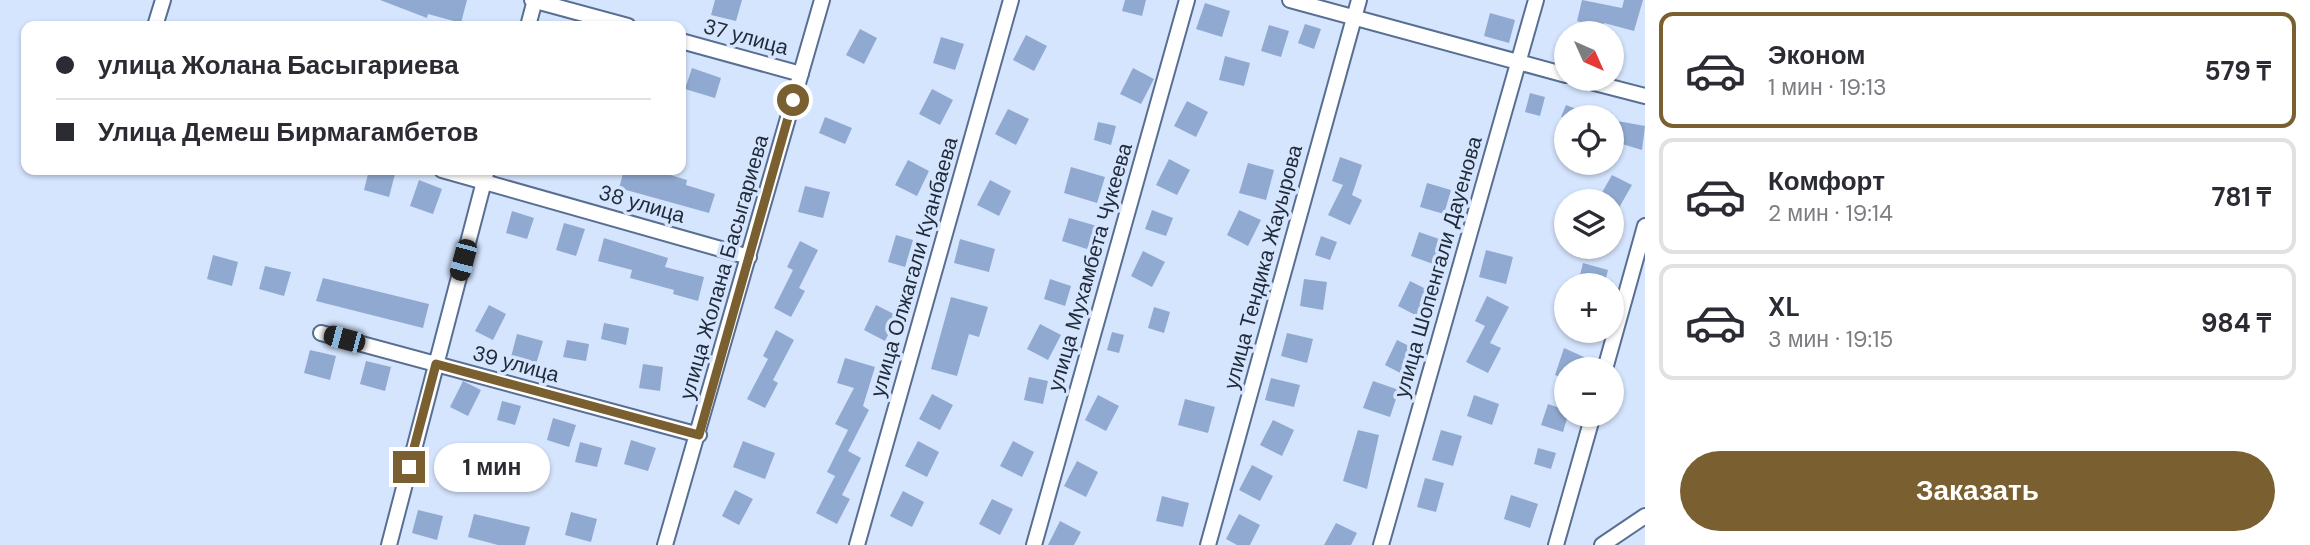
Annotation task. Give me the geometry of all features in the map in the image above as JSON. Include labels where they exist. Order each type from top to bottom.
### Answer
[{"type":"street","points":[[157,21],[163,0]]},
{"type":"street","points":[[529,21],[534,0],[610,21]]},
{"type":"street","name":"улица Жолана Басыгариева","points":[[665,545],[699,435],[822,0]]},
{"type":"street","name":"улица Олжагали Куанбаева","points":[[857,545],[1011,0]]},
{"type":"street","name":"улица Мухамбета Чукеева","points":[[1034,545],[1187,0]]},
{"type":"street","points":[[1290,0],[1554,72]]},
{"type":"street","name":"улица Тендика Жауырова","points":[[1208,545],[1359,0]]},
{"type":"street","name":"улица Шопенгали Дауенова","points":[[1381,545],[1536,0]]},
{"type":"street","name":"37 улица","points":[[686,42],[801,74]]},
{"type":"street","points":[[1624,91],[1645,96]]},
{"type":"street","points":[[389,545],[485,176]]},
{"type":"street","name":"38 улица","points":[[485,176],[749,257]]},
{"type":"street","points":[[1608,357],[1645,226]]},
{"type":"street","name":"39 улица","points":[[321,333],[699,435]]},
{"type":"street","points":[[1556,545],[1590,427]]},
{"type":"street","points":[[1602,545],[1645,516]]},
{"type":"building","points":[[380,0],[467,0],[462,21],[428,14],[427,18]]},
{"type":"building","points":[[715,0],[742,0],[736,21],[711,15]]},
{"type":"building","points":[[1125,0],[1146,0],[1142,16],[1122,11]]},
{"type":"building","points":[[1582,0],[1622,8],[1624,0],[1643,0],[1634,31],[1624,28],[1624,21],[1577,21]]},
{"type":"building","points":[[1205,3],[1230,11],[1222,37],[1196,29]]},
{"type":"building","points":[[1490,13],[1515,20],[1509,43],[1484,36]]},
{"type":"building","points":[[1305,24],[1321,29],[1314,49],[1298,43]]},
{"type":"building","points":[[1269,25],[1289,31],[1281,57],[1261,51]]},
{"type":"building","points":[[860,29],[877,38],[864,64],[846,55]]},
{"type":"building","points":[[1026,35],[1047,46],[1034,71],[1013,60]]},
{"type":"building","points":[[941,37],[964,44],[955,70],[933,63]]},
{"type":"building","points":[[1225,56],[1250,63],[1244,86],[1219,80]]},
{"type":"building","points":[[692,68],[721,78],[715,98],[686,89]]},
{"type":"building","points":[[1133,68],[1154,79],[1141,104],[1120,94]]},
{"type":"building","points":[[932,89],[953,100],[940,125],[919,114]]},
{"type":"building","points":[[1530,93],[1545,97],[1540,116],[1525,112]]},
{"type":"building","points":[[1187,101],[1208,112],[1196,137],[1174,126]]},
{"type":"building","points":[[1008,109],[1029,119],[1016,145],[995,134]]},
{"type":"building","points":[[825,117],[852,128],[845,144],[819,133]]},
{"type":"building","points":[[1098,122],[1116,126],[1111,145],[1094,140]]},
{"type":"building","points":[[1624,122],[1645,126],[1642,150],[1624,145]]},
{"type":"building","points":[[1340,157],[1362,165],[1352,195],[1362,200],[1350,225],[1328,215],[1343,185],[1332,181]]},
{"type":"building","points":[[1169,159],[1190,170],[1177,195],[1156,185]]},
{"type":"building","points":[[908,160],[929,171],[917,196],[895,185]]},
{"type":"building","points":[[1248,163],[1274,170],[1266,200],[1239,193]]},
{"type":"building","points":[[1071,167],[1105,177],[1097,203],[1064,193]]},
{"type":"building","points":[[368,175],[395,175],[389,197],[364,190]]},
{"type":"building","points":[[623,175],[671,175],[687,180],[686,185],[715,194],[709,213],[619,188]]},
{"type":"building","points":[[1612,175],[1632,185],[1624,199],[1624,189],[1604,189]]},
{"type":"building","points":[[419,180],[442,189],[433,214],[410,206]]},
{"type":"building","points":[[990,180],[1011,191],[999,216],[977,205]]},
{"type":"building","points":[[1427,183],[1451,190],[1444,214],[1420,207]]},
{"type":"building","points":[[805,186],[830,192],[823,218],[798,212]]},
{"type":"building","points":[[1152,210],[1173,218],[1166,236],[1145,229]]},
{"type":"building","points":[[1239,210],[1261,220],[1248,246],[1227,235]]},
{"type":"building","points":[[512,211],[534,218],[527,239],[506,233]]},
{"type":"building","points":[[1069,218],[1097,226],[1090,250],[1062,241]]},
{"type":"building","points":[[564,223],[585,229],[576,256],[556,250]]},
{"type":"building","points":[[1419,232],[1442,240],[1433,264],[1411,256]]},
{"type":"building","points":[[896,235],[913,240],[905,267],[888,262]]},
{"type":"building","points":[[1321,236],[1337,242],[1330,260],[1315,255]]},
{"type":"building","points":[[604,238],[668,258],[665,267],[704,277],[698,301],[673,294],[674,290],[630,278],[632,270],[598,261]]},
{"type":"building","points":[[960,239],[995,249],[989,272],[954,263]]},
{"type":"building","points":[[800,241],[818,250],[799,288],[805,291],[791,317],[774,308],[793,270],[787,267]]},
{"type":"building","points":[[1486,250],[1513,257],[1506,284],[1479,277]]},
{"type":"building","points":[[1143,251],[1165,262],[1152,287],[1131,276]]},
{"type":"building","points":[[213,255],[238,262],[232,286],[207,279]]},
{"type":"building","points":[[1583,263],[1608,270],[1607,273],[1580,273]]},
{"type":"building","points":[[265,266],[291,272],[284,296],[259,289]]},
{"type":"building","points":[[323,278],[429,304],[423,328],[316,301]]},
{"type":"building","points":[[1050,279],[1071,286],[1065,306],[1044,299]]},
{"type":"building","points":[[1304,279],[1327,282],[1323,310],[1300,306]]},
{"type":"building","points":[[1410,281],[1432,292],[1419,317],[1398,306]]},
{"type":"building","points":[[1487,296],[1509,307],[1490,343],[1501,348],[1488,373],[1466,362],[1485,326],[1475,321]]},
{"type":"building","points":[[951,297],[988,307],[979,337],[969,334],[957,376],[931,369]]},
{"type":"building","points":[[489,305],[506,314],[493,340],[475,331]]},
{"type":"building","points":[[876,305],[898,316],[885,341],[864,330]]},
{"type":"building","points":[[1154,307],[1170,312],[1164,333],[1148,328]]},
{"type":"building","points":[[604,323],[629,328],[626,345],[601,339]]},
{"type":"building","points":[[1040,324],[1061,335],[1048,360],[1027,349]]},
{"type":"building","points":[[776,330],[794,340],[773,380],[778,383],[765,408],[747,399],[768,359],[763,356]]},
{"type":"building","points":[[1112,332],[1124,335],[1119,353],[1107,350]]},
{"type":"building","points":[[1287,333],[1313,339],[1307,363],[1281,356]]},
{"type":"building","points":[[517,334],[543,341],[536,364],[511,357]]},
{"type":"building","points":[[567,340],[589,344],[586,361],[563,357]]},
{"type":"building","points":[[1397,340],[1419,351],[1406,376],[1385,365]]},
{"type":"building","points":[[1564,348],[1584,357],[1561,357]]},
{"type":"building","points":[[310,350],[336,356],[330,380],[304,373]]},
{"type":"building","points":[[845,358],[875,367],[863,406],[869,410],[848,451],[861,458],[842,495],[850,499],[837,524],[816,513],[835,476],[827,472],[848,430],[835,424],[854,388],[837,383]]},
{"type":"building","points":[[366,361],[391,367],[385,391],[360,384]]},
{"type":"building","points":[[643,364],[663,367],[660,391],[639,388]]},
{"type":"building","points":[[1029,377],[1048,381],[1043,404],[1024,400]]},
{"type":"building","points":[[1271,378],[1300,385],[1294,407],[1265,400]]},
{"type":"building","points":[[463,381],[481,390],[468,416],[450,407]]},
{"type":"building","points":[[1373,381],[1399,390],[1390,417],[1363,408]]},
{"type":"building","points":[[932,394],[953,405],[940,430],[919,419]]},
{"type":"building","points":[[1098,395],[1119,406],[1106,431],[1085,420]]},
{"type":"building","points":[[1474,395],[1499,404],[1492,425],[1467,416]]},
{"type":"building","points":[[1185,399],[1215,407],[1208,433],[1178,425]]},
{"type":"building","points":[[502,401],[521,406],[515,425],[497,420]]},
{"type":"building","points":[[1548,404],[1554,406],[1554,427],[1564,427],[1563,432],[1541,425]]},
{"type":"building","points":[[553,418],[576,425],[569,447],[547,440]]},
{"type":"building","points":[[1273,420],[1294,430],[1282,456],[1260,445]]},
{"type":"building","points":[[1358,430],[1379,435],[1367,489],[1343,481]]},
{"type":"building","points":[[1441,430],[1462,436],[1453,466],[1432,460]]},
{"type":"building","points":[[631,440],[656,448],[648,471],[624,464]]},
{"type":"building","points":[[743,441],[775,453],[765,479],[733,467]]},
{"type":"building","points":[[918,441],[939,452],[927,477],[905,466]]},
{"type":"building","points":[[1013,441],[1034,452],[1022,477],[1000,466]]},
{"type":"building","points":[[580,442],[602,448],[597,467],[575,462]]},
{"type":"building","points":[[1538,448],[1556,453],[1551,469],[1534,464]]},
{"type":"building","points":[[1077,461],[1098,472],[1086,497],[1064,486]]},
{"type":"building","points":[[1252,465],[1273,476],[1260,501],[1239,490]]},
{"type":"building","points":[[1425,478],[1444,483],[1436,512],[1417,507]]},
{"type":"building","points":[[735,490],[753,499],[739,525],[722,516]]},
{"type":"building","points":[[903,491],[924,502],[912,527],[890,516]]},
{"type":"building","points":[[1511,495],[1538,504],[1530,528],[1504,519]]},
{"type":"building","points":[[1162,496],[1189,503],[1183,527],[1156,521]]},
{"type":"building","points":[[992,499],[1013,509],[1000,535],[979,524]]},
{"type":"building","points":[[418,510],[443,516],[437,540],[412,533]]},
{"type":"building","points":[[571,512],[597,519],[591,542],[565,535]]},
{"type":"building","points":[[474,514],[530,527],[525,545],[498,545],[468,537]]},
{"type":"building","points":[[1239,514],[1260,525],[1250,545],[1237,545],[1226,539]]},
{"type":"building","points":[[1060,521],[1081,532],[1074,545],[1048,545]]},
{"type":"building","points":[[1336,523],[1357,533],[1351,545],[1324,545]]},
{"type":"route","points":[[409,467],[436,364],[699,435],[793,100]]}]
